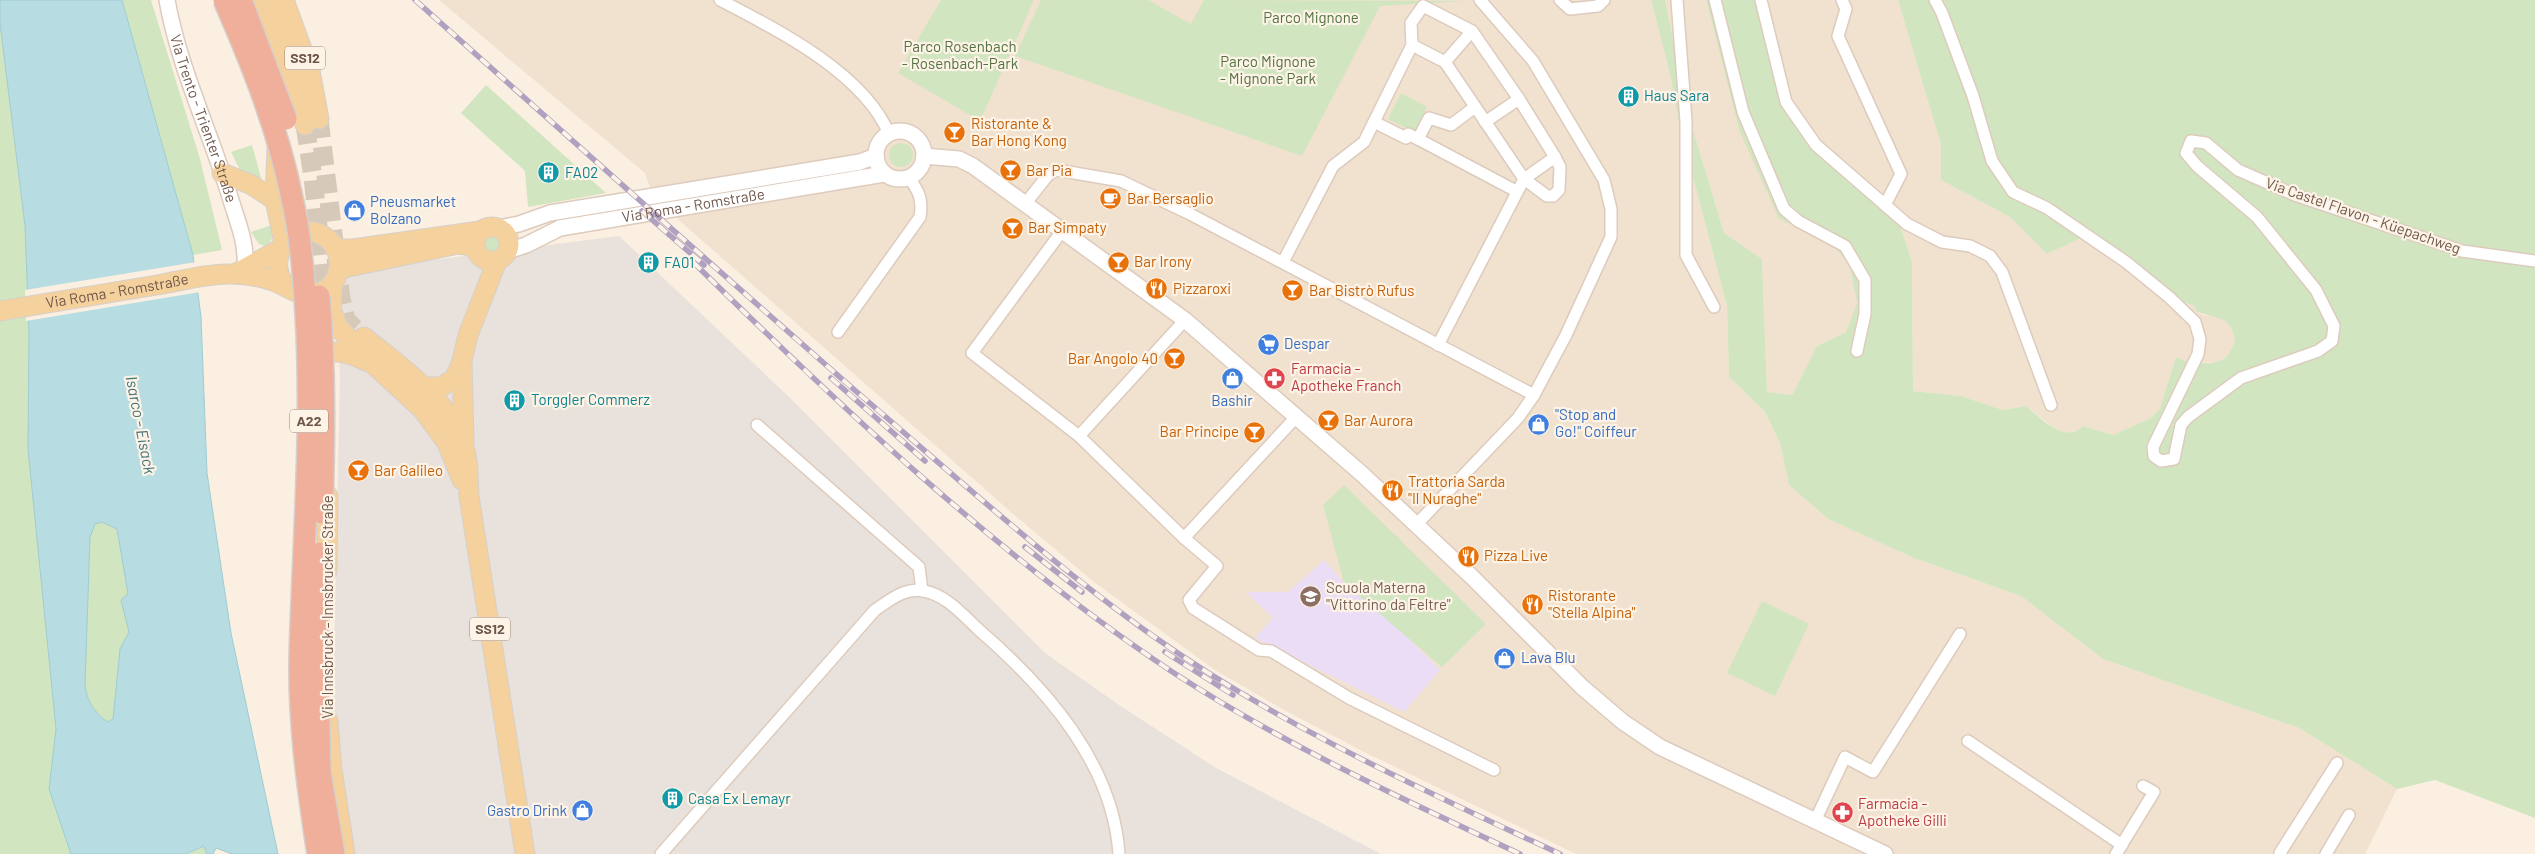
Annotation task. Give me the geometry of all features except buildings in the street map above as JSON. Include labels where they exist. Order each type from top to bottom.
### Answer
[{"type":"highway","name":"A22","points":[[224,0],[275,129],[293,199],[304,275],[308,359],[309,446],[300,660],[301,716],[306,777],[318,854]]},
{"type":"highway","name":"A22","points":[[241,0],[294,142],[305,189],[316,260],[323,346],[324,448],[317,649],[318,718],[320,773],[334,854]]},
{"type":"main road","points":[[258,0],[277,56],[281,92],[275,200],[282,246],[277,266],[280,278],[291,289],[299,310],[305,384],[305,444],[309,498],[314,528],[327,562]]},
{"type":"main road","name":"SS12","points":[[269,0],[283,32],[298,85],[312,122],[310,71],[284,0]]},
{"type":"main road","points":[[222,173],[250,184],[275,200]]},
{"type":"main road","name":"Via Roma - Romstraße","points":[[236,272],[271,281],[312,295],[322,291],[335,277],[477,239],[489,227],[498,228]]},
{"type":"main road","points":[[425,387],[441,387],[454,378],[462,361],[468,335],[502,256],[508,237],[498,228]]},
{"type":"main road","name":"Via Roma - Romstraße","points":[[0,311],[236,272],[282,246],[297,234],[313,232],[327,238],[336,249],[353,249],[463,232],[477,239]]},
{"type":"main road","points":[[477,239],[481,258],[490,262],[502,256]]},
{"type":"main road","points":[[336,249],[331,308],[337,326],[372,363],[423,410],[447,443],[469,496]]},
{"type":"main road","name":"SS12","points":[[364,337],[425,387],[450,421],[465,450],[469,496],[525,854]]},
{"type":"main road","points":[[305,384],[315,362],[326,353],[352,354],[372,363]]},
{"type":"main road","points":[[462,361],[465,450]]},
{"type":"main road","name":"Via Innsbruck - Innsbrucker Straße","points":[[330,389],[326,699],[332,769],[345,854]]},
{"type":"street","name":"Via Trento - Trienter Straße","points":[[168,0],[172,26],[183,64],[243,235],[236,272]]},
{"type":"street","points":[[720,0],[788,37],[850,80],[883,120],[889,134]]},
{"type":"street","points":[[1416,525],[1518,418],[1534,395],[1566,335],[1611,237],[1611,209],[1604,180],[1533,61],[1480,0]]},
{"type":"street","points":[[1560,0],[1570,9],[1601,3]]},
{"type":"street","points":[[1677,0],[1686,121],[1686,254],[1714,307]]},
{"type":"street","points":[[1716,0],[1743,112],[1784,209],[1798,221],[1845,246],[1865,280],[1865,314],[1857,351]]},
{"type":"street","points":[[1761,0],[1786,102],[1816,145],[1907,224],[1942,242],[1970,246],[1990,256],[2002,272],[2051,405]]},
{"type":"street","points":[[1842,0],[1846,9],[1838,36],[1901,174],[1885,205]]},
{"type":"street","name":"Via Castel Flavon - Küepachweg","points":[[1935,0],[1942,13],[1973,96],[1992,161],[2013,192],[2047,208],[2126,262],[2169,297],[2195,322],[2200,339],[2198,354],[2153,447],[2154,456],[2161,461],[2174,459],[2181,425],[2188,417],[2241,378],[2318,351],[2332,341],[2334,326],[2316,290],[2257,217],[2197,166],[2186,153],[2191,141],[2206,143],[2238,170],[2295,195],[2462,251],[2535,261]]},
{"type":"street","points":[[1283,262],[1333,166],[1364,142],[1412,46],[1411,23],[1423,6],[1472,31],[1519,99],[1555,157],[1560,167],[1559,190],[1552,196],[1548,196],[1524,179],[1445,62],[1412,46]]},
{"type":"street","points":[[1445,62],[1472,31]]},
{"type":"street","points":[[1485,122],[1519,99]]},
{"type":"street","points":[[1418,139],[1429,118],[1451,124],[1475,107]]},
{"type":"street","points":[[1374,122],[1406,138],[1408,134],[1516,190]]},
{"type":"street","points":[[901,131],[913,135],[921,144],[924,156],[917,173],[909,178],[900,180],[884,174],[878,166],[876,156],[879,143],[889,134],[901,131]]},
{"type":"street","name":"Via Roma - Romstraße","points":[[498,228],[519,224],[550,212],[860,162],[876,156]]},
{"type":"street","points":[[924,156],[959,159],[966,163],[1185,320],[1297,416],[1416,525],[1582,688],[1639,734],[1660,747],[1885,854]]},
{"type":"street","points":[[1438,345],[1516,190],[1524,179],[1555,157]]},
{"type":"street","points":[[1025,204],[1048,175],[1057,170],[1121,181],[1283,262],[1534,395]]},
{"type":"street","name":"Via Roma - Romstraße","points":[[502,256],[560,228],[884,174]]},
{"type":"street","points":[[838,332],[920,217],[922,206],[919,191],[909,178]]},
{"type":"street","points":[[1062,231],[972,352],[1079,436],[1184,538],[1217,566],[1190,600],[1193,608],[1259,650],[1271,651],[1349,698],[1494,770]]},
{"type":"street","points":[[1079,436],[1185,320]]},
{"type":"street","points":[[1184,538],[1297,416]]},
{"type":"street","points":[[757,425],[919,567],[922,590]]},
{"type":"street","points":[[661,854],[875,610],[899,594],[922,590],[939,597],[956,608],[1012,659],[1078,738],[1098,773],[1113,814],[1119,854]]},
{"type":"street","points":[[1815,821],[1845,757],[1873,772],[1960,634]]},
{"type":"street","points":[[1968,741],[2119,850],[2154,792],[2143,786]]},
{"type":"street","points":[[2280,854],[2337,763]]},
{"type":"street","points":[[2326,854],[2350,815]]},
{"type":"shaded area","points":[[439,0],[1651,0],[1670,74],[1680,128],[1727,306],[1729,377],[1765,412],[1780,443],[1789,485],[1828,519],[1914,558],[2021,596],[2103,659],[2299,728],[2397,789],[2365,854],[1576,854],[1364,752],[1286,711],[1215,670],[1094,582],[1011,512],[680,221],[650,187],[645,173]]},
{"type":"shaded area","points":[[1665,0],[1706,0],[1739,130],[1829,242],[1849,263],[1857,303],[1846,332],[1817,346],[1792,395],[1767,392],[1762,259],[1724,233],[1691,123]]},
{"type":"shaded area","points":[[1764,0],[1898,0],[1941,145],[1941,180],[2010,217],[2047,254],[2083,237],[2155,292],[2192,305],[2196,308],[2194,310],[2204,315],[2220,317],[2227,322],[2233,332],[2235,340],[2231,352],[2217,363],[2200,362],[2199,366],[2176,357],[2160,408],[2151,418],[2113,435],[2083,426],[2079,430],[2068,433],[2058,431],[2026,406],[2003,410],[1961,396],[1913,391],[1912,262],[1791,100]]},
{"type":"shaded area","points":[[619,236],[788,396],[1045,653],[1119,705],[1216,768],[1381,854],[349,854],[336,768],[333,703],[340,378],[335,283],[347,271]]},
{"type":"shaded area","points":[[1324,560],[1344,583],[1403,633],[1440,670],[1404,712],[1255,638],[1273,618],[1246,592],[1288,592]]},
{"type":"green space","points":[[122,0],[151,0],[200,159],[222,250],[193,255]]},
{"type":"green space","name":"Parco Rosenbach - Rosenbach-Park","points":[[941,0],[1034,0],[980,121],[898,73]]},
{"type":"green space","name":"Parco Mignone - Mignone Park","points":[[1041,0],[1148,0],[1191,24],[1204,0],[1467,1],[1380,6],[1302,156],[1015,56]]},
{"type":"green space","points":[[1651,0],[1665,0],[1691,123],[1724,233],[1762,259],[1767,392],[1792,395],[1817,346],[1846,332],[1857,303],[1849,263],[1829,242],[1779,219],[1739,130],[1706,0],[1764,0],[1791,100],[1834,159],[1893,205],[1912,262],[1913,391],[1961,396],[2003,410],[2026,406],[2053,428],[2061,431],[2069,433],[2083,426],[2113,435],[2151,418],[2160,408],[2176,357],[2198,366],[2200,362],[2218,362],[2227,356],[2233,346],[2235,340],[2232,331],[2229,325],[2220,318],[2201,313],[2194,310],[2196,308],[2192,305],[2155,292],[2083,237],[2047,254],[2010,217],[1941,180],[1941,145],[1898,0],[2535,0],[2535,818],[2435,780],[2397,789],[2299,728],[2103,659],[2021,596],[1914,558],[1828,519],[1789,485],[1780,443],[1765,412],[1729,377],[1727,306],[1680,128],[1670,74]]},
{"type":"green space","points":[[0,23],[25,226],[29,332],[28,449],[56,729],[50,789],[71,854],[0,854]]},
{"type":"green space","points":[[486,85],[606,193],[528,207],[525,171],[461,113]]},
{"type":"green space","points":[[1401,93],[1427,107],[1414,132],[1388,119]]},
{"type":"green space","points":[[901,143],[906,144],[912,150],[912,160],[906,166],[901,167],[896,166],[890,160],[889,155],[890,150],[896,144]]},
{"type":"green space","points":[[252,145],[263,185],[243,176],[231,152]]},
{"type":"green space","points":[[275,224],[273,237],[270,242],[265,246],[259,244],[251,232]]},
{"type":"green space","points":[[492,237],[497,239],[499,244],[497,249],[492,251],[487,249],[485,244],[487,239]]},
{"type":"green space","points":[[1344,485],[1486,624],[1442,667],[1344,583],[1323,505]]},
{"type":"green space","points":[[102,522],[117,528],[128,594],[121,600],[129,632],[120,650],[113,720],[107,722],[92,706],[87,696],[85,685],[90,537],[95,524]]},
{"type":"green space","points":[[1762,601],[1809,624],[1775,696],[1727,673]]},
{"type":"green space","points":[[205,846],[207,854],[187,854]]},
{"type":"water","name":"Isarco - Eisack","points":[[0,0],[122,0],[193,255],[201,317],[207,473],[231,633],[278,854],[232,854],[216,848],[213,854],[207,854],[204,846],[186,854],[71,854],[49,789],[56,729],[28,449],[29,332],[25,226],[0,23]],"holes":[[[102,522],[117,529],[128,594],[121,600],[129,632],[120,649],[113,719],[107,722],[92,706],[87,696],[85,685],[90,537],[95,524]]]},
{"type":"pier","points":[[196,262],[200,292],[26,321],[25,290]]},
{"type":"tunnel","points":[[319,119],[341,299],[346,320],[364,337]]},
{"type":"tunnel","points":[[305,125],[313,177],[326,305]]},
{"type":"railway","points":[[415,0],[858,393],[1003,518],[1114,608],[1201,668],[1300,727],[1403,780],[1560,854]]},
{"type":"railway","points":[[642,211],[704,265]]},
{"type":"railway","points":[[693,262],[807,372],[924,479],[984,531],[1109,628],[1174,673],[1257,724],[1344,770],[1520,854]]},
{"type":"railway","points":[[831,378],[925,461]]},
{"type":"railway","points":[[1025,547],[1082,592]]},
{"type":"railway","points":[[1165,652],[1233,695]]},
{"type":"place","name":"Haus Sara","points":[[1628,96]]},
{"type":"place","name":"Ristorante & Bar Hong Kong","points":[[955,133]]},
{"type":"place","name":"Bar Pia","points":[[1010,171]]},
{"type":"place","name":"FA02","points":[[549,173]]},
{"type":"place","name":"Bar Bersaglio","points":[[1111,199]]},
{"type":"place","name":"Pneusmarket Bolzano","points":[[354,211]]},
{"type":"place","name":"Bar Simpaty","points":[[1012,228]]},
{"type":"place","name":"Bar Irony","points":[[1118,262]]},
{"type":"place","name":"FA01","points":[[648,263]]},
{"type":"place","name":"Pizzaroxi","points":[[1157,289]]},
{"type":"place","name":"Bar Bistrò Rufus","points":[[1293,291]]},
{"type":"place","name":"Despar","points":[[1268,344]]},
{"type":"place","name":"Bar Angolo 40","points":[[1174,359]]},
{"type":"place","name":"Bashir","points":[[1232,378]]},
{"type":"place","name":"Farmacia - Apotheke Franch","points":[[1275,378]]},
{"type":"place","name":"Torggler Commerz","points":[[515,400]]},
{"type":"place","name":"Bar Aurora","points":[[1328,421]]},
{"type":"place","name":"\"Stop and Go!\" Coiffeur","points":[[1539,424]]},
{"type":"place","name":"Bar Principe","points":[[1255,432]]},
{"type":"place","name":"Bar Galileo","points":[[358,471]]},
{"type":"place","name":"Trattoria Sarda \"Il Nuraghe\"","points":[[1392,491]]},
{"type":"place","name":"Pizza Live","points":[[1468,556]]},
{"type":"place","name":"Scuola Materna \"Vittorino da Feltre\"","points":[[1310,597]]},
{"type":"place","name":"Ristorante \"Stella Alpina\"","points":[[1532,605]]},
{"type":"place","name":"Lava Blu","points":[[1505,658]]},
{"type":"place","name":"Casa Ex Lemayr","points":[[672,799]]},
{"type":"place","name":"Gastro Drink","points":[[583,811]]},
{"type":"place","name":"Farmacia - Apotheke Gilli","points":[[1842,813]]},
{"type":"park label","name":"Parco Mignone","points":[[1311,18]]}]
